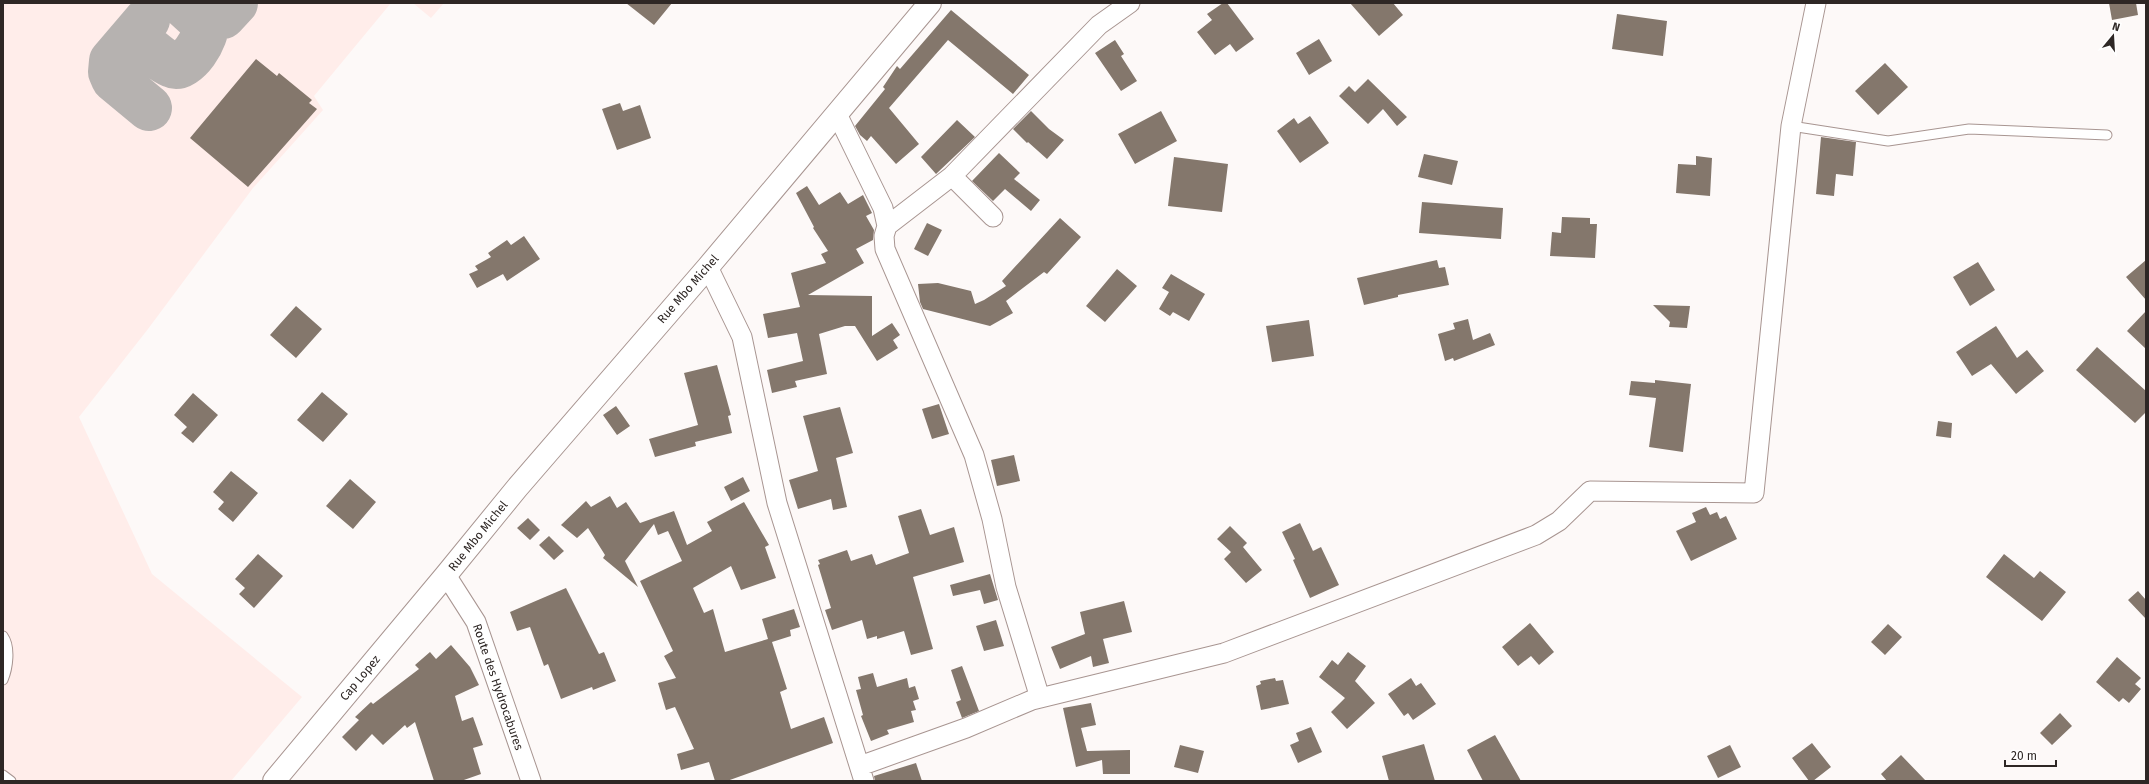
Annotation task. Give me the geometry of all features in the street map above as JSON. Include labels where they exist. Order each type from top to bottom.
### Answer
[{"type":"street","name":"Rue Mbo Michel","points":[[446,575],[517,488],[708,267],[930,3]]},
{"type":"street","points":[[887,226],[952,176],[1099,25],[1130,3]]},
{"type":"street","points":[[708,267],[742,337],[777,503],[862,773],[1040,698],[1224,653],[1536,535],[1560,521],[1590,491],[1754,493],[1791,126],[1816,3]]},
{"type":"street","points":[[837,114],[883,208],[887,226],[884,236],[885,249],[974,455],[992,519],[1006,587],[1040,698]]},
{"type":"street","points":[[952,176],[993,217]]},
{"type":"street","name":"Cap Lopez","points":[[274,781],[446,575]]},
{"type":"street","name":"Route des Hydrocabures","points":[[446,575],[476,622],[531,781]]},
{"type":"lane","points":[[1791,126],[1888,141],[1969,129],[2107,135]]},
{"type":"lane","points":[[3,636],[8,642],[7,670],[3,680]]},
{"type":"lane","points":[[3,775],[11,781]]},
{"type":"shaded area","points":[[3,3],[391,3],[314,96],[323,110],[253,188],[148,329],[79,417],[152,574],[302,697],[231,781],[3,781]]},
{"type":"shaded area","points":[[413,3],[444,3],[431,18]]},
{"type":"building","points":[[626,3],[672,3],[654,25]]},
{"type":"building","points":[[1223,3],[1227,3],[1254,39],[1236,52],[1230,44],[1215,55],[1197,32],[1212,20],[1207,14]]},
{"type":"building","points":[[1350,3],[1393,3],[1403,15],[1379,36]]},
{"type":"building","points":[[2109,3],[2136,3],[2138,15],[2112,20]]},
{"type":"building","points":[[951,10],[1029,75],[1013,94],[948,40],[889,108],[919,144],[896,164],[871,136],[867,141],[860,135],[855,126],[885,89],[883,87],[897,66],[900,69]]},
{"type":"building","points":[[1617,14],[1667,21],[1663,56],[1612,49]]},
{"type":"building","points":[[1319,39],[1332,61],[1309,75],[1296,53]]},
{"type":"building","points":[[1115,40],[1124,54],[1121,56],[1137,81],[1121,91],[1095,53]]},
{"type":"building","points":[[256,59],[277,76],[279,73],[312,100],[309,103],[317,109],[248,187],[190,138]]},
{"type":"building","points":[[1885,63],[1908,87],[1878,115],[1855,91]]},
{"type":"building","points":[[1368,79],[1407,117],[1397,126],[1383,109],[1368,124],[1339,96],[1349,86],[1355,92]]},
{"type":"building","points":[[620,103],[623,111],[640,105],[651,138],[617,150],[602,109]]},
{"type":"building","points":[[1031,111],[1049,129],[1064,140],[1047,159],[1028,142],[1027,143],[1013,129]]},
{"type":"building","points":[[1161,111],[1177,141],[1135,164],[1118,134]]},
{"type":"building","points":[[1310,116],[1329,143],[1300,163],[1277,131],[1294,118],[1298,124]]},
{"type":"building","points":[[957,120],[975,137],[936,174],[921,157]]},
{"type":"building","points":[[1821,137],[1856,142],[1853,176],[1836,174],[1834,196],[1816,194]]},
{"type":"building","points":[[999,153],[1020,173],[1014,179],[1040,200],[1031,211],[1005,189],[993,201],[972,181]]},
{"type":"building","points":[[1424,154],[1458,161],[1452,185],[1418,177]]},
{"type":"building","points":[[1696,156],[1712,158],[1710,196],[1676,193],[1678,164],[1696,165]]},
{"type":"building","points":[[1174,157],[1228,164],[1222,212],[1168,206]]},
{"type":"building","points":[[807,186],[819,205],[840,192],[848,204],[863,195],[872,213],[866,216],[874,230],[873,240],[856,249],[864,263],[808,295],[872,296],[872,336],[892,323],[900,335],[893,340],[898,348],[877,361],[855,326],[845,326],[819,334],[827,374],[795,381],[797,387],[772,393],[767,370],[803,361],[797,333],[768,338],[763,314],[800,307],[791,273],[826,263],[821,254],[828,251],[813,228],[814,227],[796,193]]},
{"type":"building","points":[[1422,202],[1503,208],[1501,239],[1419,233]]},
{"type":"building","points":[[1562,217],[1590,218],[1590,224],[1597,224],[1595,258],[1550,256],[1552,232],[1561,233]]},
{"type":"building","points":[[1060,218],[1081,237],[1047,274],[1044,272],[1006,301],[1013,313],[990,326],[923,309],[920,302],[918,284],[938,283],[971,291],[975,304],[1006,286],[1002,281]]},
{"type":"building","points":[[927,223],[942,230],[928,256],[914,249]]},
{"type":"building","points":[[524,236],[540,259],[507,281],[503,274],[477,288],[469,274],[478,270],[475,266],[491,257],[488,253],[507,240],[511,245]]},
{"type":"building","points":[[1437,260],[1439,268],[1445,267],[1449,285],[1398,295],[1398,297],[1364,305],[1357,278]]},
{"type":"building","points":[[2146,260],[2146,300],[2126,277]]},
{"type":"building","points":[[1978,262],[1995,290],[1970,306],[1953,277]]},
{"type":"building","points":[[1117,269],[1137,286],[1105,322],[1086,306]]},
{"type":"building","points":[[1171,274],[1205,294],[1189,321],[1173,312],[1170,316],[1159,309],[1169,292],[1162,288]]},
{"type":"building","points":[[1653,305],[1690,306],[1687,328],[1669,327],[1670,322]]},
{"type":"building","points":[[296,306],[322,329],[296,358],[270,335]]},
{"type":"building","points":[[2146,311],[2146,349],[2127,331]]},
{"type":"building","points":[[1468,319],[1473,340],[1490,333],[1495,345],[1454,361],[1453,358],[1445,361],[1438,334],[1455,329],[1453,323]]},
{"type":"building","points":[[1309,320],[1314,356],[1272,362],[1266,326]]},
{"type":"building","points":[[1996,326],[2017,358],[2027,350],[2044,371],[2016,394],[1991,364],[1972,376],[1956,352]]},
{"type":"building","points":[[2097,347],[2146,391],[2146,412],[2135,423],[2076,370]]},
{"type":"building","points":[[717,365],[731,415],[728,416],[732,433],[695,442],[696,446],[655,457],[649,439],[698,425],[684,373]]},
{"type":"building","points":[[1655,380],[1691,384],[1683,452],[1649,447],[1656,398],[1629,395],[1631,381],[1655,383]]},
{"type":"building","points":[[322,392],[348,414],[323,442],[297,420]]},
{"type":"building","points":[[193,393],[218,415],[193,443],[181,433],[187,427],[174,415]]},
{"type":"building","points":[[939,404],[949,434],[932,439],[922,409]]},
{"type":"building","points":[[616,406],[630,426],[617,435],[603,415]]},
{"type":"building","points":[[840,407],[853,453],[836,458],[847,507],[833,510],[831,499],[798,509],[789,480],[818,471],[803,416]]},
{"type":"building","points":[[1938,421],[1952,423],[1951,438],[1936,436]]},
{"type":"building","points":[[1014,455],[1020,481],[997,486],[991,460]]},
{"type":"building","points":[[231,471],[258,493],[233,522],[218,509],[224,502],[213,492]]},
{"type":"building","points":[[743,477],[750,491],[731,501],[724,487]]},
{"type":"building","points":[[350,479],[376,502],[353,529],[326,506]]},
{"type":"building","points":[[610,496],[617,508],[626,502],[640,523],[674,511],[687,545],[712,531],[707,522],[744,502],[769,545],[765,547],[776,578],[741,590],[731,566],[693,588],[704,613],[713,609],[725,652],[768,639],[762,619],[794,609],[800,627],[790,630],[791,636],[772,642],[787,689],[780,692],[791,729],[824,717],[833,743],[727,781],[715,781],[709,762],[681,770],[677,754],[694,749],[675,707],[666,710],[658,683],[676,678],[664,656],[673,651],[640,581],[682,561],[668,531],[658,535],[654,524],[625,561],[638,587],[603,558],[605,555],[588,528],[577,538],[561,525],[586,501],[591,507]]},
{"type":"building","points":[[1706,507],[1710,515],[1717,512],[1720,519],[1726,516],[1737,539],[1691,561],[1676,531],[1696,522],[1692,513]]},
{"type":"building","points":[[921,509],[930,535],[954,527],[964,562],[913,577],[933,649],[911,655],[904,631],[877,639],[877,636],[867,639],[862,620],[832,630],[825,610],[831,608],[818,565],[820,564],[818,560],[847,550],[851,561],[872,554],[876,565],[909,553],[898,516]]},
{"type":"building","points":[[528,518],[540,530],[530,540],[517,528]]},
{"type":"building","points":[[1300,523],[1313,551],[1321,547],[1339,585],[1310,598],[1293,560],[1295,559],[1282,532]]},
{"type":"building","points":[[1230,526],[1247,543],[1243,547],[1262,570],[1246,583],[1224,559],[1231,552],[1217,539]]},
{"type":"building","points":[[549,536],[564,551],[554,560],[539,545]]},
{"type":"building","points":[[258,554],[283,576],[254,608],[239,594],[245,588],[235,579]]},
{"type":"building","points":[[2004,554],[2034,578],[2040,571],[2066,592],[2042,621],[1986,577]]},
{"type":"building","points":[[990,574],[998,600],[984,604],[980,590],[953,596],[950,585]]},
{"type":"building","points":[[566,588],[599,654],[604,652],[616,681],[593,690],[592,687],[561,699],[548,664],[544,666],[530,627],[517,631],[510,612]]},
{"type":"building","points":[[2138,591],[2146,600],[2146,619],[2128,600]]},
{"type":"building","points":[[1124,601],[1132,632],[1103,639],[1109,663],[1093,667],[1091,656],[1060,669],[1051,647],[1085,634],[1080,612]]},
{"type":"building","points":[[996,620],[1004,646],[984,651],[976,626]]},
{"type":"building","points":[[1530,623],[1554,652],[1539,665],[1531,656],[1518,666],[1502,647]]},
{"type":"building","points":[[1888,624],[1902,637],[1885,655],[1871,642]]},
{"type":"building","points":[[451,645],[470,667],[479,685],[455,696],[462,721],[473,717],[483,745],[473,748],[481,774],[461,781],[434,781],[415,722],[407,728],[405,725],[383,745],[372,734],[356,751],[342,737],[359,720],[355,717],[371,702],[373,704],[419,669],[415,665],[430,652],[436,659]]},
{"type":"building","points":[[1348,652],[1366,666],[1355,681],[1375,703],[1347,729],[1331,712],[1345,698],[1319,677],[1332,660],[1338,665]]},
{"type":"building","points":[[2117,657],[2141,678],[2135,684],[2141,689],[2129,703],[2123,698],[2119,702],[2096,682]]},
{"type":"building","points":[[962,666],[979,711],[962,718],[956,702],[961,700],[951,670]]},
{"type":"building","points":[[873,673],[877,687],[907,678],[909,688],[915,686],[919,699],[913,701],[916,710],[911,711],[914,722],[887,730],[889,734],[871,741],[861,716],[863,715],[856,690],[861,689],[858,677]]},
{"type":"building","points":[[1275,678],[1276,681],[1283,680],[1289,704],[1261,710],[1256,686],[1261,684],[1260,681]]},
{"type":"building","points":[[1411,678],[1416,686],[1421,683],[1436,704],[1413,720],[1408,713],[1404,716],[1388,694]]},
{"type":"building","points":[[1091,703],[1096,725],[1081,728],[1087,751],[1130,750],[1130,774],[1103,774],[1102,760],[1076,767],[1063,708]]},
{"type":"building","points":[[2060,713],[2072,726],[2052,745],[2040,733]]},
{"type":"building","points":[[1311,727],[1322,752],[1298,763],[1290,745],[1299,741],[1296,733]]},
{"type":"building","points":[[1495,735],[1521,781],[1483,781],[1467,750]]},
{"type":"building","points":[[1812,743],[1831,767],[1813,781],[1809,781],[1792,758]]},
{"type":"building","points":[[1424,744],[1435,781],[1389,781],[1382,756]]},
{"type":"building","points":[[1180,745],[1204,751],[1198,773],[1174,767]]},
{"type":"building","points":[[1730,745],[1741,767],[1718,778],[1707,756]]},
{"type":"building","points":[[1901,755],[1926,781],[1887,781],[1881,774]]},
{"type":"building","points":[[916,763],[922,781],[875,781],[874,776]]},
{"type":"taxiway","points":[[128,42],[146,47],[172,65],[178,66],[184,63],[190,58],[200,44],[204,36],[205,24],[182,3]]},
{"type":"taxiway","points":[[207,3],[223,16],[235,3]]},
{"type":"taxiway","points":[[147,20],[112,61],[111,72],[114,79],[149,108]]}]
